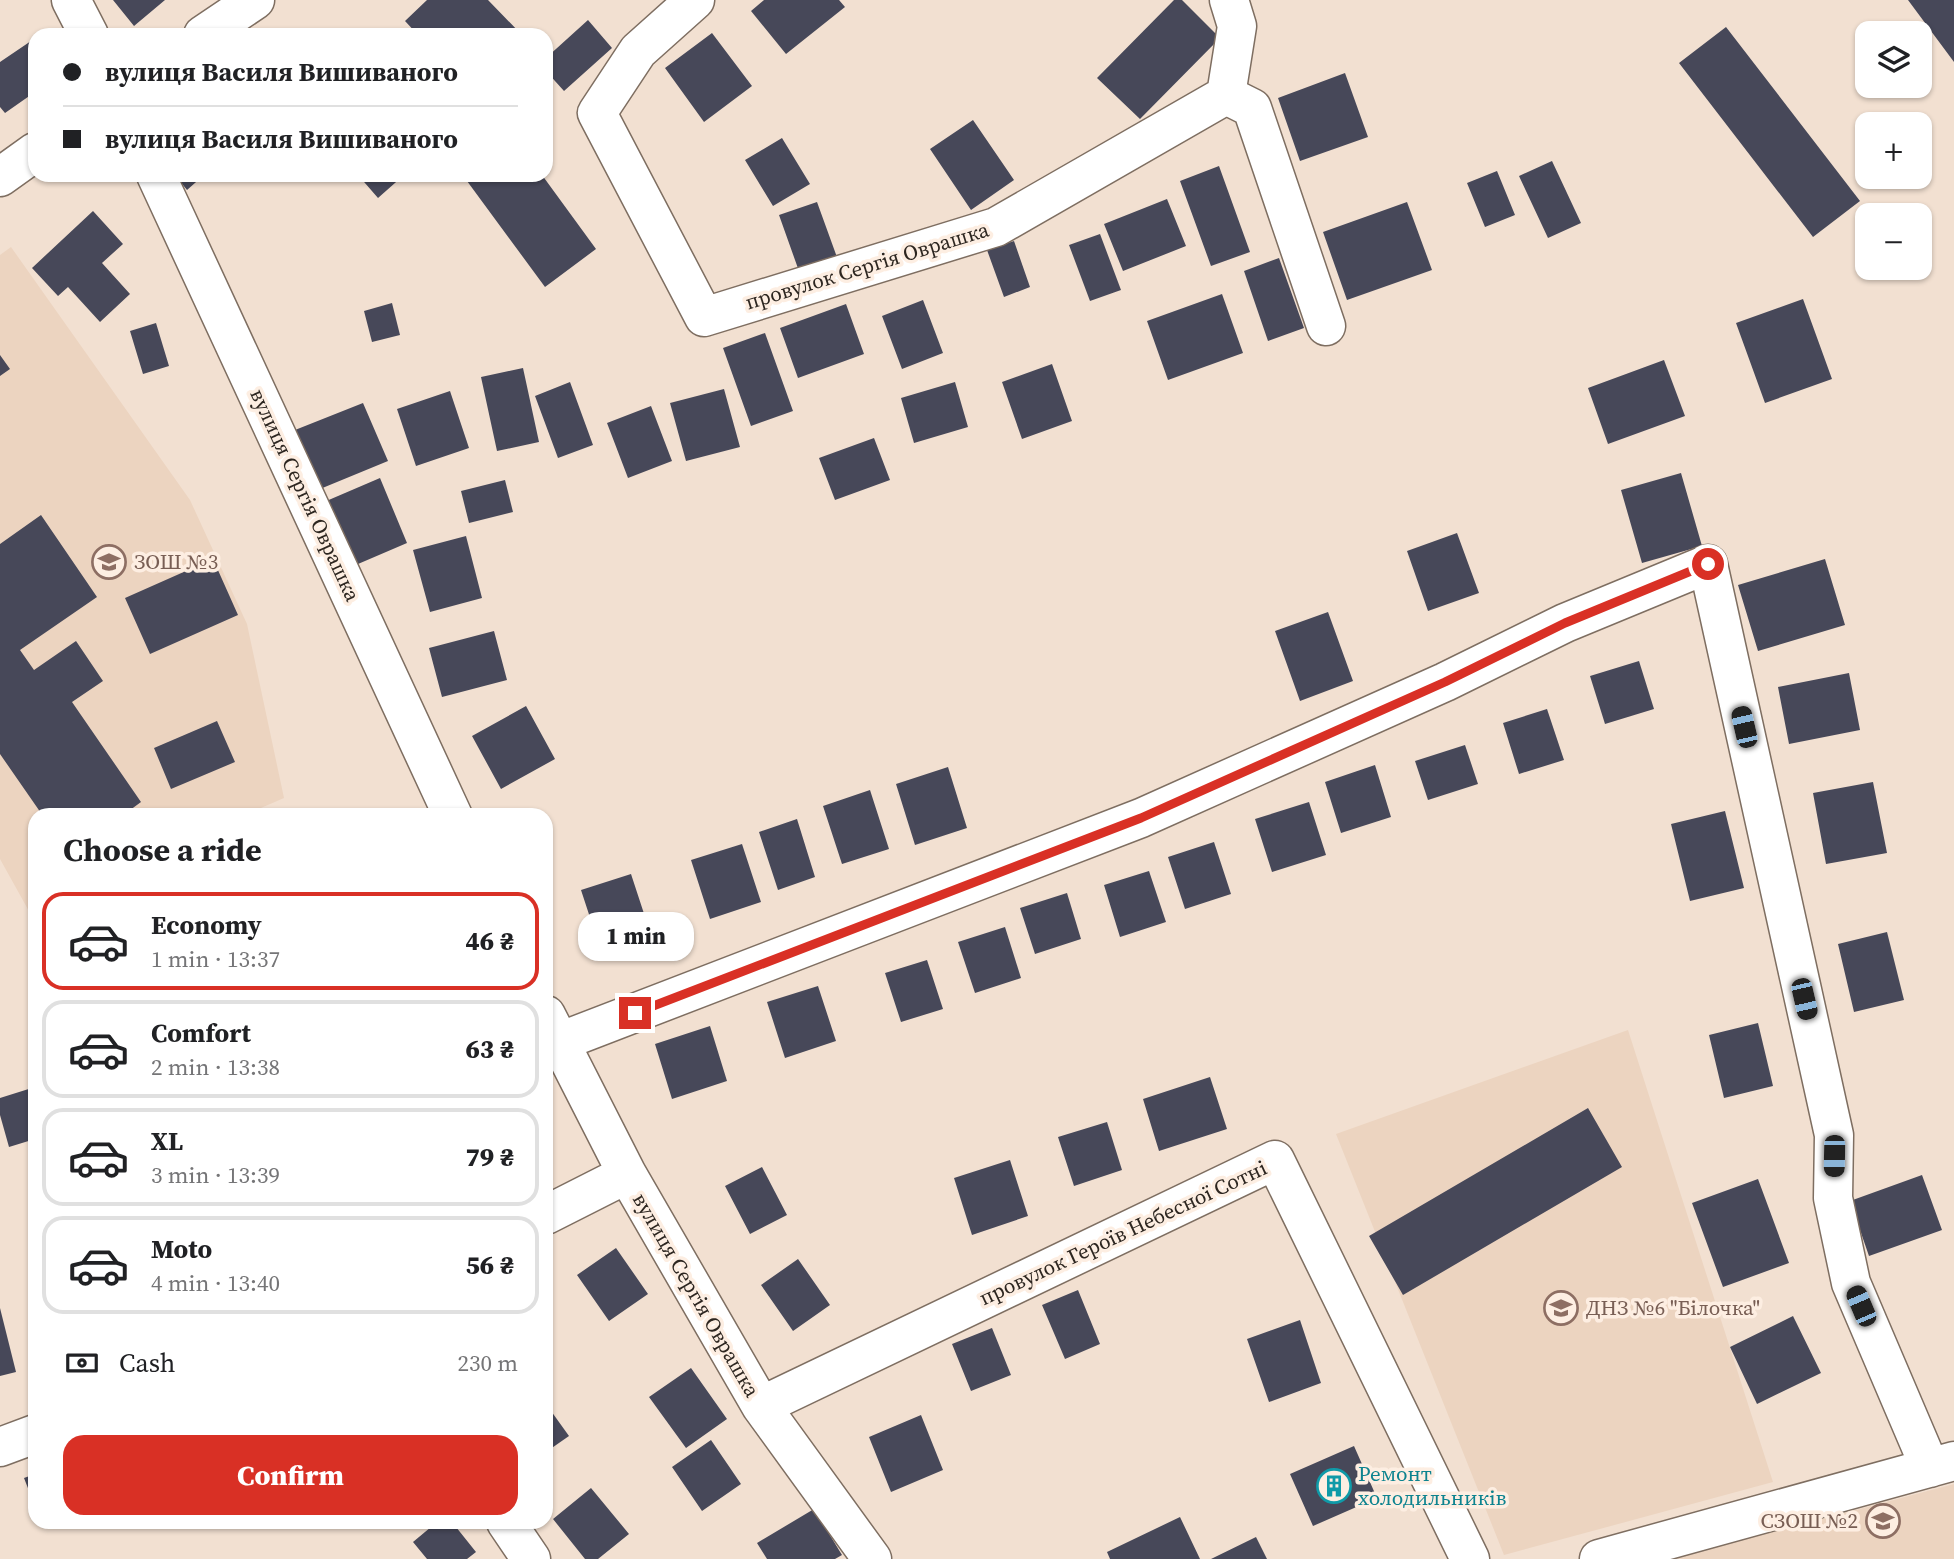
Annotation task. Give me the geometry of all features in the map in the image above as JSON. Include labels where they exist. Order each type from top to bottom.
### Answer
[{"type":"street","points":[[71,0],[85,28]]},
{"type":"street","points":[[213,28],[255,0]]},
{"type":"street","name":"провулок Сергія Оврашка","points":[[695,0],[638,51],[597,113],[704,317],[996,227],[1226,95]]},
{"type":"street","points":[[1229,0],[1237,26],[1226,95],[1252,108],[1326,326]]},
{"type":"street","points":[[0,177],[28,157]]},
{"type":"street","name":"вулиця Сергія Оврашка","points":[[159,182],[449,808]]},
{"type":"street","points":[[553,1029],[1141,818],[1445,682],[1565,623],[1708,564],[1834,1135],[1833,1198],[1851,1283],[1942,1464],[1599,1559]]},
{"type":"street","name":"вулиця Сергія Оврашка","points":[[553,1031],[627,1174],[761,1406],[872,1559]]},
{"type":"street","name":"провулок Героїв Небесної Сотні","points":[[761,1406],[1275,1160],[1470,1559]]},
{"type":"street","points":[[553,1211],[627,1174]]},
{"type":"street","points":[[0,1447],[28,1437]]},
{"type":"street","points":[[511,1529],[531,1559]]},
{"type":"shaded area","name":"ЗОШ №3","points":[[11,247],[190,500],[247,624],[284,798],[261,808],[28,808],[28,909],[0,859],[0,255]]},
{"type":"shaded area","name":"ДНЗ №6 \"Білочка\"","points":[[1628,1030],[1773,1482],[1504,1555],[1336,1134]]},
{"type":"shaded area","name":"СЗОШ №2","points":[[1954,1484],[1954,1559],[1671,1559]]},
{"type":"building","points":[[113,0],[165,0],[134,26]]},
{"type":"building","points":[[427,0],[488,0],[515,28],[412,28],[405,21]]},
{"type":"building","points":[[764,0],[839,0],[845,7],[786,54],[751,11]]},
{"type":"building","points":[[1174,0],[1182,0],[1220,38],[1140,119],[1097,78]]},
{"type":"building","points":[[1908,0],[1954,0],[1954,62],[1932,32],[1932,21],[1924,21]]},
{"type":"building","points":[[588,20],[612,48],[564,91],[553,79],[553,52]]},
{"type":"building","points":[[1726,27],[1860,201],[1813,237],[1679,63]]},
{"type":"building","points":[[712,33],[752,86],[704,122],[665,68]]},
{"type":"building","points":[[28,43],[28,97],[5,113],[0,107],[0,62]]},
{"type":"building","points":[[1345,73],[1368,137],[1300,161],[1278,98]]},
{"type":"building","points":[[973,120],[1014,180],[971,210],[930,149]]},
{"type":"building","points":[[782,138],[810,184],[773,206],[745,160]]},
{"type":"building","points":[[1552,161],[1581,223],[1548,238],[1519,176]]},
{"type":"building","points":[[1219,166],[1250,252],[1211,266],[1180,181]]},
{"type":"building","points":[[1497,171],[1515,215],[1485,227],[1467,183]]},
{"type":"building","points":[[181,182],[196,182],[187,190]]},
{"type":"building","points":[[364,182],[396,182],[378,198]]},
{"type":"building","points":[[468,182],[547,182],[596,249],[545,287]]},
{"type":"building","points":[[1167,199],[1186,246],[1123,271],[1104,224]]},
{"type":"building","points":[[817,202],[838,260],[800,274],[779,215]]},
{"type":"building","points":[[1407,202],[1432,270],[1347,300],[1323,232]]},
{"type":"building","points":[[93,211],[123,244],[102,263],[130,294],[100,322],[68,287],[58,296],[32,268]]},
{"type":"building","points":[[1100,234],[1121,290],[1090,301],[1069,245]]},
{"type":"building","points":[[1014,241],[1030,287],[1004,297],[987,250]]},
{"type":"building","points":[[1279,258],[1304,328],[1268,341],[1244,271]]},
{"type":"building","points":[[1222,294],[1243,353],[1168,380],[1147,321]]},
{"type":"building","points":[[1803,299],[1832,379],[1765,403],[1736,323]]},
{"type":"building","points":[[923,300],[943,353],[902,369],[882,316]]},
{"type":"building","points":[[392,303],[400,335],[372,342],[364,311]]},
{"type":"building","points":[[846,304],[864,354],[798,378],[780,328]]},
{"type":"building","points":[[156,323],[169,366],[143,374],[130,331]]},
{"type":"building","points":[[765,333],[793,411],[751,426],[723,348]]},
{"type":"building","points":[[0,355],[10,369],[0,376]]},
{"type":"building","points":[[1664,360],[1685,416],[1608,444],[1588,388]]},
{"type":"building","points":[[1052,364],[1072,421],[1022,439],[1002,382]]},
{"type":"building","points":[[523,368],[539,442],[497,451],[481,377]]},
{"type":"building","points":[[570,382],[593,445],[558,458],[535,396]]},
{"type":"building","points":[[955,382],[968,427],[914,443],[901,398]]},
{"type":"building","points":[[724,389],[740,447],[686,461],[670,403]]},
{"type":"building","points":[[450,391],[469,448],[416,466],[397,409]]},
{"type":"building","points":[[363,403],[388,461],[320,489],[295,430]]},
{"type":"building","points":[[651,406],[672,461],[628,478],[607,423]]},
{"type":"building","points":[[874,438],[890,480],[835,500],[819,458]]},
{"type":"building","points":[[1681,473],[1702,546],[1642,563],[1621,490]]},
{"type":"building","points":[[380,478],[407,543],[351,567],[324,502]]},
{"type":"building","points":[[505,480],[513,512],[469,523],[461,491]]},
{"type":"building","points":[[41,515],[97,597],[20,650],[34,670],[76,641],[103,681],[72,702],[141,802],[133,808],[37,808],[0,754],[0,544]]},
{"type":"building","points":[[1457,533],[1479,593],[1428,611],[1407,551]]},
{"type":"building","points":[[466,536],[482,598],[430,612],[413,550]]},
{"type":"building","points":[[213,559],[238,615],[150,654],[125,598]]},
{"type":"building","points":[[1825,559],[1845,625],[1758,651],[1738,585]]},
{"type":"building","points":[[1328,612],[1353,681],[1300,701],[1275,631]]},
{"type":"building","points":[[494,631],[507,680],[442,697],[429,648]]},
{"type":"building","points":[[1639,661],[1654,709],[1605,724],[1590,676]]},
{"type":"building","points":[[1849,673],[1860,730],[1789,744],[1778,687]]},
{"type":"building","points":[[526,706],[555,759],[501,789],[472,736]]},
{"type":"building","points":[[1547,709],[1564,760],[1519,774],[1503,723]]},
{"type":"building","points":[[217,721],[235,762],[171,789],[154,748]]},
{"type":"building","points":[[1465,745],[1478,784],[1428,800],[1415,761]]},
{"type":"building","points":[[1375,765],[1391,817],[1341,833],[1325,782]]},
{"type":"building","points":[[948,767],[967,828],[915,845],[896,784]]},
{"type":"building","points":[[1873,782],[1887,853],[1826,864],[1813,793]]},
{"type":"building","points":[[870,790],[889,849],[842,864],[823,806]]},
{"type":"building","points":[[1309,802],[1326,855],[1272,872],[1255,819]]},
{"type":"building","points":[[1725,811],[1744,888],[1690,901],[1671,824]]},
{"type":"building","points":[[797,819],[815,877],[778,890],[759,832]]},
{"type":"building","points":[[1214,842],[1231,894],[1185,909],[1168,857]]},
{"type":"building","points":[[742,844],[761,902],[710,919],[691,860]]},
{"type":"building","points":[[1149,871],[1166,922],[1120,937],[1104,885]]},
{"type":"building","points":[[631,874],[651,935],[601,951],[581,890]]},
{"type":"building","points":[[1067,893],[1081,939],[1035,954],[1020,908]]},
{"type":"building","points":[[1005,927],[1021,978],[975,993],[958,942]]},
{"type":"building","points":[[1887,932],[1904,1000],[1854,1012],[1838,944]]},
{"type":"building","points":[[927,960],[943,1009],[901,1022],[885,973]]},
{"type":"building","points":[[818,986],[836,1041],[785,1058],[767,1002]]},
{"type":"building","points":[[1758,1023],[1773,1086],[1724,1098],[1709,1035]]},
{"type":"building","points":[[710,1026],[727,1081],[672,1099],[655,1044]]},
{"type":"building","points":[[1210,1077],[1227,1129],[1159,1151],[1143,1099]]},
{"type":"building","points":[[28,1089],[28,1141],[9,1147],[0,1115],[0,1098]]},
{"type":"building","points":[[1588,1108],[1622,1167],[1403,1295],[1369,1236]]},
{"type":"building","points":[[1107,1122],[1122,1170],[1074,1186],[1058,1137]]},
{"type":"building","points":[[1010,1160],[1028,1216],[972,1235],[954,1178]]},
{"type":"building","points":[[762,1167],[787,1215],[750,1234],[725,1186]]},
{"type":"building","points":[[1922,1175],[1942,1230],[1869,1256],[1850,1201]]},
{"type":"building","points":[[1758,1179],[1789,1263],[1723,1287],[1692,1203]]},
{"type":"building","points":[[616,1248],[648,1294],[609,1321],[577,1275]]},
{"type":"building","points":[[798,1259],[830,1305],[793,1331],[761,1285]]},
{"type":"building","points":[[1078,1290],[1100,1344],[1065,1359],[1042,1305]]},
{"type":"building","points":[[0,1308],[16,1372],[0,1376]]},
{"type":"building","points":[[1793,1316],[1821,1373],[1757,1404],[1730,1347]]},
{"type":"building","points":[[1300,1320],[1321,1383],[1269,1402],[1247,1339]]},
{"type":"building","points":[[992,1328],[1011,1375],[971,1391],[952,1344]]},
{"type":"building","points":[[691,1368],[727,1419],[686,1448],[649,1397]]},
{"type":"building","points":[[553,1414],[569,1436],[553,1447]]},
{"type":"building","points":[[921,1415],[943,1470],[891,1492],[869,1437]]},
{"type":"building","points":[[711,1440],[741,1484],[702,1511],[672,1467]]},
{"type":"building","name":"Ремонт холодильників","points":[[1354,1446],[1377,1498],[1313,1526],[1290,1474]]},
{"type":"building","points":[[591,1488],[629,1534],[598,1559],[585,1559],[553,1519]]},
{"type":"building","points":[[814,1509],[842,1555],[835,1559],[767,1559],[757,1543]]},
{"type":"building","points":[[1180,1517],[1200,1559],[1110,1559],[1107,1552]]},
{"type":"building","points":[[429,1529],[458,1529],[476,1552],[467,1559],[427,1559],[413,1542]]},
{"type":"building","points":[[1256,1537],[1267,1559],[1211,1559]]},
{"type":"place","name":"ЗОШ №3","points":[[109,562]]},
{"type":"place","name":"ДНЗ №6 \"Білочка\"","points":[[1561,1308]]},
{"type":"place","name":"Ремонт холодильників","points":[[1334,1486]]},
{"type":"place","name":"СЗОШ №2","points":[[1883,1521]]},
{"type":"route","points":[[635,1013],[1141,818],[1445,682],[1565,623],[1708,564]]}]
